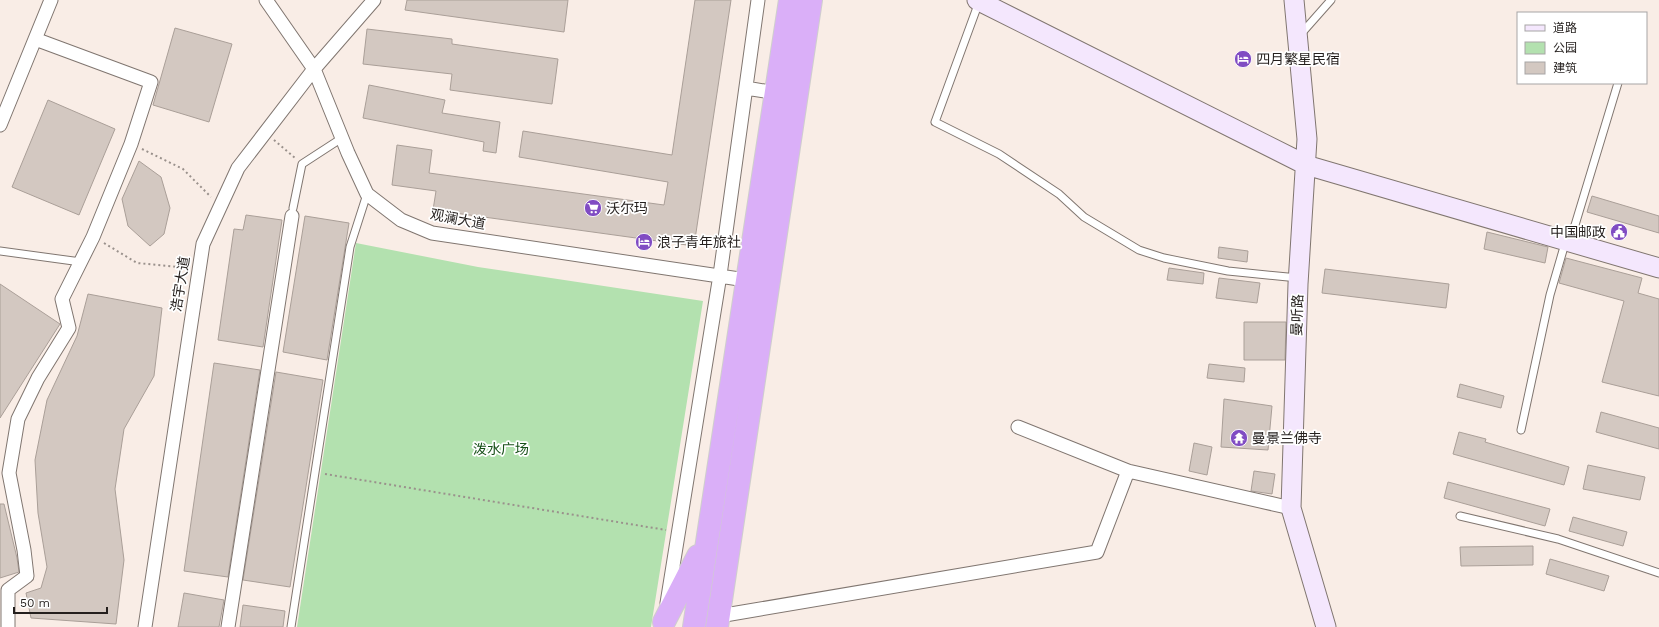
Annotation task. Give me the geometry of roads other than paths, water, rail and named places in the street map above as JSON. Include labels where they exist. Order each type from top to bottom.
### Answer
[{"type":"highway","points":[[694,627],[790,0]]},
{"type":"highway","points":[[718,621],[811,0]]},
{"type":"highway","points":[[664,625],[707,539]]},
{"type":"street","points":[[0,125],[52,0]]},
{"type":"street","name":"观澜大道","points":[[266,0],[314,69],[367,194],[401,220],[432,233],[746,280]]},
{"type":"street","name":"浩宇大道","points":[[145,627],[203,244],[238,168],[314,69],[374,0]]},
{"type":"street","points":[[664,625],[720,275],[758,0]]},
{"type":"street","points":[[978,0],[1306,165],[1659,268]]},
{"type":"street","name":"曼听路","points":[[1294,0],[1307,138],[1298,278],[1291,508],[1326,627]]},
{"type":"street","points":[[8,627],[8,590],[27,576],[24,550],[9,473],[18,419],[38,378],[69,328],[62,299],[93,237],[131,144],[152,82],[35,39]]},
{"type":"street","points":[[746,88],[776,93]]},
{"type":"street","points":[[228,627],[292,212]]},
{"type":"street","points":[[1018,427],[1128,471],[1291,508]]},
{"type":"street","points":[[718,621],[1097,552],[1128,471]]},
{"type":"lane","points":[[978,0],[936,122],[999,154],[1059,194],[1084,217],[1139,250],[1164,258],[1228,271],[1298,278]]},
{"type":"lane","points":[[1297,38],[1331,0]]},
{"type":"lane","points":[[1521,430],[1550,295],[1566,240],[1575,225],[1618,84]]},
{"type":"lane","points":[[292,212],[302,164],[342,138]]},
{"type":"lane","points":[[291,627],[350,246],[367,194]]},
{"type":"lane","points":[[0,251],[81,262]]},
{"type":"lane","points":[[1460,516],[1558,539],[1659,573]]},
{"type":"place","name":"四月繁星民宿","points":[[1243,59]]},
{"type":"place","name":"沃尔玛","points":[[593,208]]},
{"type":"place","name":"中国邮政","points":[[1619,232]]},
{"type":"place","name":"浪子青年旅社","points":[[644,242]]},
{"type":"place","name":"曼景兰佛寺","points":[[1239,438]]},
{"type":"park label","name":"泼水广场","points":[[501,449]]}]
